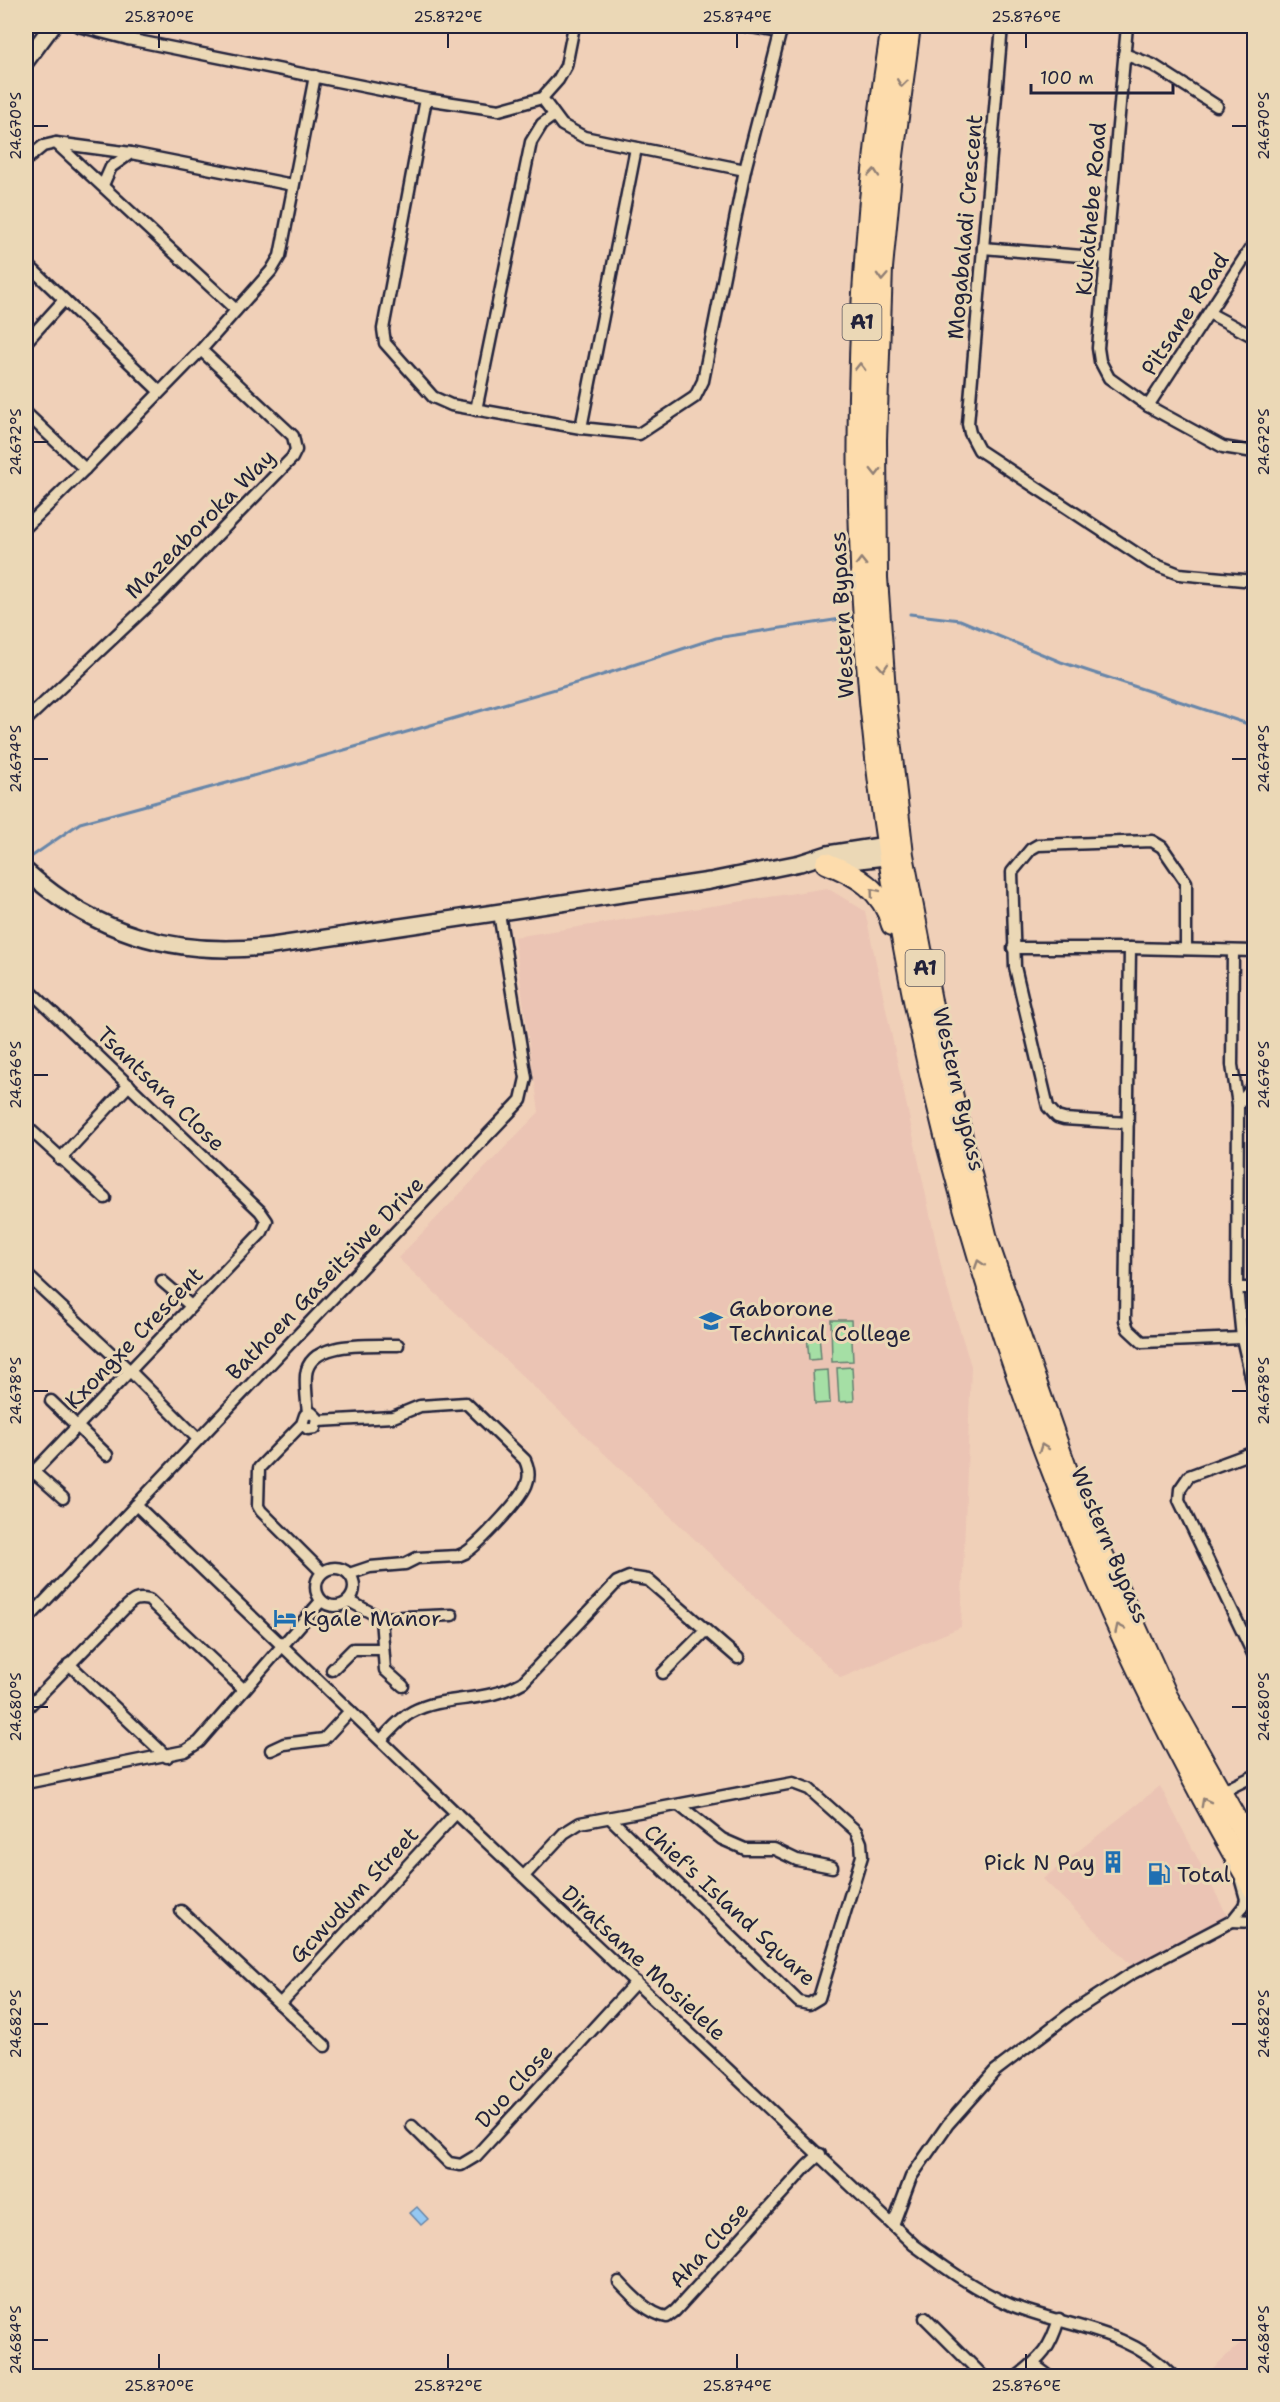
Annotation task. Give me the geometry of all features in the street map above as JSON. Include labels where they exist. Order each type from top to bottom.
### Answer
[{"type":"highway","name":"Western Bypass","points":[[892,26],[875,159],[861,351],[859,439],[861,578],[870,705],[895,850],[915,1005],[947,1149],[975,1252],[1058,1489],[1085,1555],[1153,1702],[1239,1834],[1254,1851]]},
{"type":"highway","name":"Western Bypass","points":[[910,26],[893,151],[882,268],[876,440],[877,578],[895,850],[988,1243],[1015,1322],[1072,1485],[1167,1696],[1221,1792],[1239,1834],[1254,1890]]},
{"type":"highway","points":[[825,863],[864,880],[883,903],[890,916],[915,1005]]},
{"type":"street","points":[[26,61],[52,26]]},
{"type":"street","points":[[78,26],[128,39],[426,99],[499,110],[542,98],[558,80],[566,66],[574,26]]},
{"type":"street","points":[[128,39],[131,26]]},
{"type":"street","points":[[426,99],[382,329],[386,343],[433,397],[451,405],[581,428],[639,434],[695,397],[703,381],[745,170],[781,29],[746,26]]},
{"type":"street","name":"Mogabaladi Crescent","points":[[1002,26],[968,424],[970,433],[979,450],[1151,563],[1179,574],[1254,581]]},
{"type":"street","name":"Kukathebe Road","points":[[1127,26],[1098,348],[1100,361],[1109,378],[1148,406]]},
{"type":"street","points":[[1124,54],[1154,65],[1217,106]]},
{"type":"street","points":[[26,527],[85,470],[201,350],[272,271],[280,256],[315,76]]},
{"type":"street","points":[[542,98],[553,116],[567,129],[584,137],[745,170]]},
{"type":"street","points":[[476,410],[531,142],[542,124],[553,116]]},
{"type":"street","points":[[26,160],[43,146],[56,143],[131,153],[293,185]]},
{"type":"street","points":[[56,143],[236,310]]},
{"type":"street","points":[[581,428],[636,148]]},
{"type":"street","points":[[103,185],[111,167],[131,153]]},
{"type":"street","name":"Pitsane Road","points":[[1148,406],[1254,243]]},
{"type":"street","points":[[983,248],[1106,258]]},
{"type":"street","points":[[26,263],[159,391]]},
{"type":"street","points":[[26,342],[64,300]]},
{"type":"street","points":[[1209,313],[1254,337]]},
{"type":"street","name":"Mazeaboroka Way","points":[[26,720],[160,594],[292,458],[296,450],[292,436],[201,350]]},
{"type":"street","points":[[1148,406],[1223,447],[1254,452]]},
{"type":"street","points":[[26,413],[85,470]]},
{"type":"street","points":[[1128,1123],[1064,1119],[1057,1117],[1048,1107],[1017,977],[1013,948],[1012,872],[1031,849],[1038,845],[1152,841],[1162,847],[1186,882],[1186,949]]},
{"type":"street","points":[[800,863],[825,863],[895,850]]},
{"type":"street","points":[[26,871],[82,911],[115,929],[158,943],[201,949],[249,949],[710,881],[800,863],[828,854],[895,850]]},
{"type":"street","name":"Bathoen Gaseitsiwe Drive","points":[[26,1621],[521,1100],[526,1078],[499,913]]},
{"type":"street","points":[[1013,948],[1254,951]]},
{"type":"street","points":[[1130,948],[1125,1320],[1128,1329],[1142,1342],[1242,1338]]},
{"type":"street","points":[[1233,951],[1232,1065],[1238,1105],[1237,1288],[1242,1338],[1254,1390]]},
{"type":"street","name":"Tsantsara Close","points":[[26,987],[260,1211],[267,1221]]},
{"type":"street","points":[[60,1159],[129,1085]]},
{"type":"street","points":[[1238,1105],[1254,1085]]},
{"type":"street","points":[[26,1126],[105,1198]]},
{"type":"street","name":"Kxongxe Crescent","points":[[28,1472],[130,1371],[262,1232],[267,1221]]},
{"type":"street","points":[[26,1274],[130,1371],[198,1440]]},
{"type":"street","points":[[162,1281],[191,1306]]},
{"type":"street","points":[[1237,1288],[1254,1288]]},
{"type":"street","points":[[322,1572],[261,1511],[258,1506],[259,1468],[302,1425],[303,1418],[308,1413],[307,1370],[314,1359],[333,1347],[398,1345]]},
{"type":"street","points":[[51,1401],[107,1455]]},
{"type":"street","points":[[318,1421],[393,1417],[420,1406],[466,1403],[525,1460],[528,1467],[528,1480],[521,1495],[465,1553],[458,1556],[417,1558],[405,1564],[370,1567],[350,1574],[336,1568],[322,1572]]},
{"type":"street","points":[[302,1425],[315,1428],[318,1421],[315,1415],[308,1413]]},
{"type":"street","points":[[1254,1452],[1189,1476],[1180,1489],[1179,1500],[1254,1656]]},
{"type":"street","points":[[28,1472],[63,1498]]},
{"type":"street","name":"Diratsame Mosielele","points":[[136,1505],[456,1814],[820,2154],[914,2245],[956,2276],[1011,2305],[1103,2332],[1134,2347],[1173,2376]]},
{"type":"street","points":[[321,1601],[316,1586],[322,1572]]},
{"type":"street","points":[[321,1601],[335,1606],[349,1601],[355,1587],[350,1574]]},
{"type":"street","points":[[381,1740],[409,1713],[421,1707],[491,1696],[523,1682],[617,1582],[629,1577],[648,1580],[738,1658]]},
{"type":"street","points":[[26,1709],[134,1599],[141,1598],[149,1600],[243,1689]]},
{"type":"street","points":[[26,1783],[167,1757],[185,1751],[198,1742],[321,1601]]},
{"type":"street","points":[[349,1601],[381,1618],[452,1616]]},
{"type":"street","points":[[381,1618],[385,1670],[403,1686]]},
{"type":"street","points":[[663,1673],[705,1631]]},
{"type":"street","points":[[332,1670],[353,1649],[383,1649]]},
{"type":"street","points":[[69,1664],[167,1757]]},
{"type":"street","points":[[271,1750],[284,1744],[324,1739],[350,1711]]},
{"type":"street","points":[[1221,1792],[1254,1776]]},
{"type":"street","name":"Chief's Island Square","points":[[524,1876],[564,1833],[580,1823],[793,1783],[809,1789],[856,1831],[861,1843],[862,1856],[819,1998],[809,2004],[798,2002],[610,1818]]},
{"type":"street","points":[[679,1805],[722,1839],[745,1849],[774,1850],[798,1860],[832,1867]]},
{"type":"street","name":"Gcwudum Street","points":[[280,2004],[456,1814]]},
{"type":"street","points":[[893,2225],[911,2177],[948,2124],[995,2071],[1071,2013],[1131,1974],[1232,1921],[1244,1906],[1245,1899],[1239,1834]]},
{"type":"street","points":[[181,1911],[325,2046]]},
{"type":"street","points":[[1232,1921],[1254,1922]]},
{"type":"street","name":"Duo Close","points":[[412,2126],[449,2163],[461,2165],[476,2156],[636,1982]]},
{"type":"street","name":"Aha Close","points":[[619,2282],[658,2315],[667,2317],[675,2311],[806,2166],[820,2154]]},
{"type":"street","points":[[925,2318],[983,2376]]},
{"type":"street","points":[[1018,2376],[1033,2364],[1052,2343],[1059,2319]]},
{"type":"street","points":[[1033,2364],[1049,2376]]},
{"type":"shaded area","name":"Gaborone Technical College","points":[[827,888],[865,911],[943,1275],[971,1366],[961,1627],[841,1678],[398,1258],[539,1112],[514,937]]},
{"type":"shaded area","points":[[1160,1786],[1228,1917],[1132,1966],[1043,1879]]},
{"type":"shaded area","points":[[1254,2331],[1254,2376],[1204,2376]]},
{"type":"green space","points":[[831,1320],[851,1320],[853,1361],[832,1362]]},
{"type":"green space","points":[[807,1334],[819,1334],[821,1359],[809,1360]]},
{"type":"green space","points":[[852,1367],[854,1401],[839,1402],[837,1368]]},
{"type":"green space","points":[[828,1370],[830,1403],[815,1404],[813,1371]]},
{"type":"water","points":[[417,2207],[428,2219],[421,2225],[410,2213]]},
{"type":"waterway","points":[[910,614],[960,620],[1061,662],[1254,726]]},
{"type":"waterway","points":[[31,857],[80,823],[289,766],[590,679],[716,638],[854,617]]},
{"type":"place","name":"Gaborone Technical College","points":[[711,1321]]},
{"type":"place","name":"Kgale Manor","points":[[285,1618]]},
{"type":"place","name":"Pick N Pay","points":[[1113,1862]]},
{"type":"place","name":"Total","points":[[1159,1874]]}]
